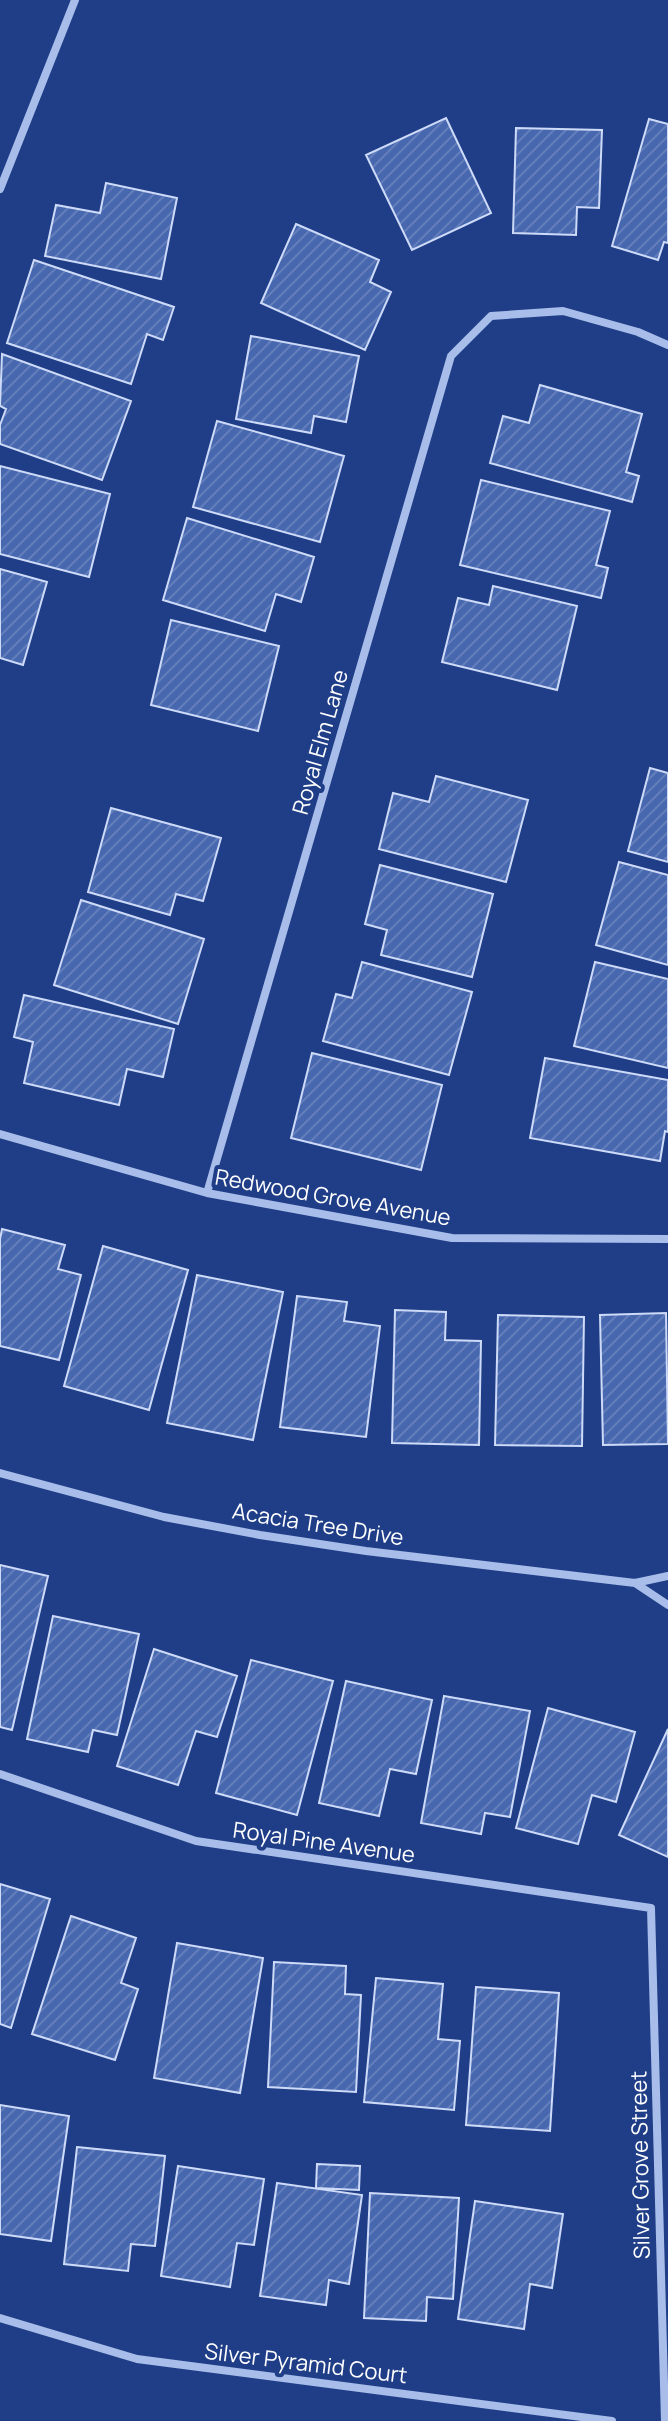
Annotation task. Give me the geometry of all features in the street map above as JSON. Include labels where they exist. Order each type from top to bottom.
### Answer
[{"type":"street","points":[[0,189],[75,0]]},
{"type":"street","name":"Royal Elm Lane","points":[[207,1193],[451,356],[491,316],[563,311],[638,332],[668,345]]},
{"type":"street","name":"Redwood Grove Avenue","points":[[0,1134],[207,1193],[452,1238],[668,1239]]},
{"type":"street","name":"Acacia Tree Drive","points":[[0,1473],[164,1517],[260,1535],[475,1565],[635,1583],[668,1576]]},
{"type":"street","name":"Acacia Tree Drive","points":[[635,1583],[668,1605]]},
{"type":"street","name":"Royal Pine Avenue","points":[[0,1774],[196,1841],[651,1908]]},
{"type":"street","name":"Silver Grove Street","points":[[651,1908],[665,2421]]},
{"type":"street","name":"Silver Pyramid Court","points":[[0,2318],[137,2359],[612,2421]]},
{"type":"building","points":[[446,118],[491,213],[412,250],[366,155]]},
{"type":"building","points":[[649,119],[668,124],[668,243],[664,242],[658,260],[612,246]]},
{"type":"building","points":[[516,128],[602,130],[599,208],[577,207],[576,235],[513,233]]},
{"type":"building","points":[[106,183],[177,198],[161,279],[45,256],[56,205],[100,213]]},
{"type":"building","points":[[296,224],[379,260],[370,282],[391,292],[365,350],[261,303]]},
{"type":"building","points":[[34,260],[174,307],[163,340],[147,334],[131,384],[7,343]]},
{"type":"building","points":[[251,336],[359,356],[346,422],[314,416],[311,433],[236,419]]},
{"type":"building","points":[[2,354],[131,401],[102,480],[0,444],[0,425],[6,409],[0,406]]},
{"type":"building","points":[[540,385],[642,414],[626,472],[639,476],[632,502],[490,463],[503,416],[529,423]]},
{"type":"building","points":[[217,421],[344,456],[320,542],[193,507]]},
{"type":"building","points":[[0,466],[110,494],[89,577],[0,554]]},
{"type":"building","points":[[481,480],[610,511],[596,565],[608,568],[601,598],[460,565]]},
{"type":"building","points":[[187,518],[314,557],[301,602],[276,594],[265,631],[163,600]]},
{"type":"building","points":[[0,569],[47,582],[23,665],[0,658]]},
{"type":"building","points":[[493,586],[577,606],[557,690],[442,662],[458,598],[489,605]]},
{"type":"building","points":[[171,620],[279,646],[258,731],[151,705]]},
{"type":"building","points":[[650,768],[668,773],[668,862],[628,851]]},
{"type":"building","points":[[436,776],[528,800],[506,882],[379,849],[393,793],[429,802]]},
{"type":"building","points":[[111,808],[221,838],[203,901],[176,894],[170,915],[88,892]]},
{"type":"building","points":[[619,862],[668,875],[668,965],[596,945]]},
{"type":"building","points":[[380,865],[493,894],[472,977],[381,955],[387,930],[365,924]]},
{"type":"building","points":[[81,900],[204,939],[178,1024],[54,985]]},
{"type":"building","points":[[362,962],[472,992],[449,1075],[323,1041],[336,994],[352,998]]},
{"type":"building","points":[[595,962],[668,979],[668,1068],[574,1046]]},
{"type":"building","points":[[24,995],[174,1029],[163,1077],[127,1069],[119,1105],[24,1083],[33,1042],[14,1037]]},
{"type":"building","points":[[312,1053],[442,1085],[421,1170],[291,1138]]},
{"type":"building","points":[[545,1058],[668,1080],[668,1132],[665,1131],[660,1161],[530,1138]]},
{"type":"building","points":[[2,1229],[65,1245],[58,1269],[81,1275],[59,1360],[0,1346]]},
{"type":"building","points":[[103,1246],[188,1270],[149,1410],[64,1386]]},
{"type":"building","points":[[197,1275],[283,1292],[253,1440],[167,1423]]},
{"type":"building","points":[[297,1296],[347,1302],[344,1321],[380,1326],[366,1437],[280,1427]]},
{"type":"building","points":[[395,1310],[446,1312],[445,1340],[481,1341],[479,1445],[392,1443]]},
{"type":"building","points":[[666,1313],[668,1444],[603,1445],[600,1315]]},
{"type":"building","points":[[498,1315],[584,1317],[582,1446],[495,1445]]},
{"type":"building","points":[[0,1565],[48,1576],[12,1730],[0,1727]]},
{"type":"building","points":[[53,1616],[139,1634],[117,1735],[93,1730],[88,1752],[27,1739]]},
{"type":"building","points":[[154,1649],[237,1676],[217,1737],[196,1731],[178,1785],[117,1766]]},
{"type":"building","points":[[251,1660],[333,1681],[297,1815],[216,1793]]},
{"type":"building","points":[[346,1681],[432,1700],[416,1774],[390,1769],[379,1816],[319,1803]]},
{"type":"building","points":[[444,1696],[530,1711],[510,1817],[485,1813],[481,1834],[421,1823]]},
{"type":"building","points":[[548,1708],[635,1732],[616,1802],[592,1795],[578,1844],[516,1828]]},
{"type":"building","points":[[668,1729],[668,1857],[619,1835]]},
{"type":"building","points":[[0,1884],[50,1899],[11,2028],[0,2024]]},
{"type":"building","points":[[71,1916],[136,1938],[121,1983],[138,1989],[115,2060],[32,2034]]},
{"type":"building","points":[[177,1943],[263,1958],[240,2093],[154,2078]]},
{"type":"building","points":[[274,1962],[346,1966],[345,1994],[361,1995],[356,2092],[268,2087]]},
{"type":"building","points":[[376,1978],[443,1984],[438,2039],[460,2041],[454,2110],[364,2102]]},
{"type":"building","points":[[476,1987],[559,1993],[550,2131],[466,2125]]},
{"type":"building","points":[[0,2105],[69,2116],[51,2241],[0,2234]]},
{"type":"building","points":[[77,2147],[165,2156],[155,2246],[131,2244],[128,2271],[64,2264]]},
{"type":"building","points":[[317,2164],[360,2166],[359,2190],[316,2188]]},
{"type":"building","points":[[178,2166],[264,2179],[254,2245],[237,2243],[230,2287],[161,2276]]},
{"type":"building","points":[[277,2183],[362,2195],[349,2284],[329,2280],[326,2305],[260,2296]]},
{"type":"building","points":[[370,2193],[459,2198],[453,2299],[427,2297],[426,2321],[364,2318]]},
{"type":"building","points":[[475,2201],[563,2214],[552,2288],[530,2284],[524,2329],[458,2319]]}]
